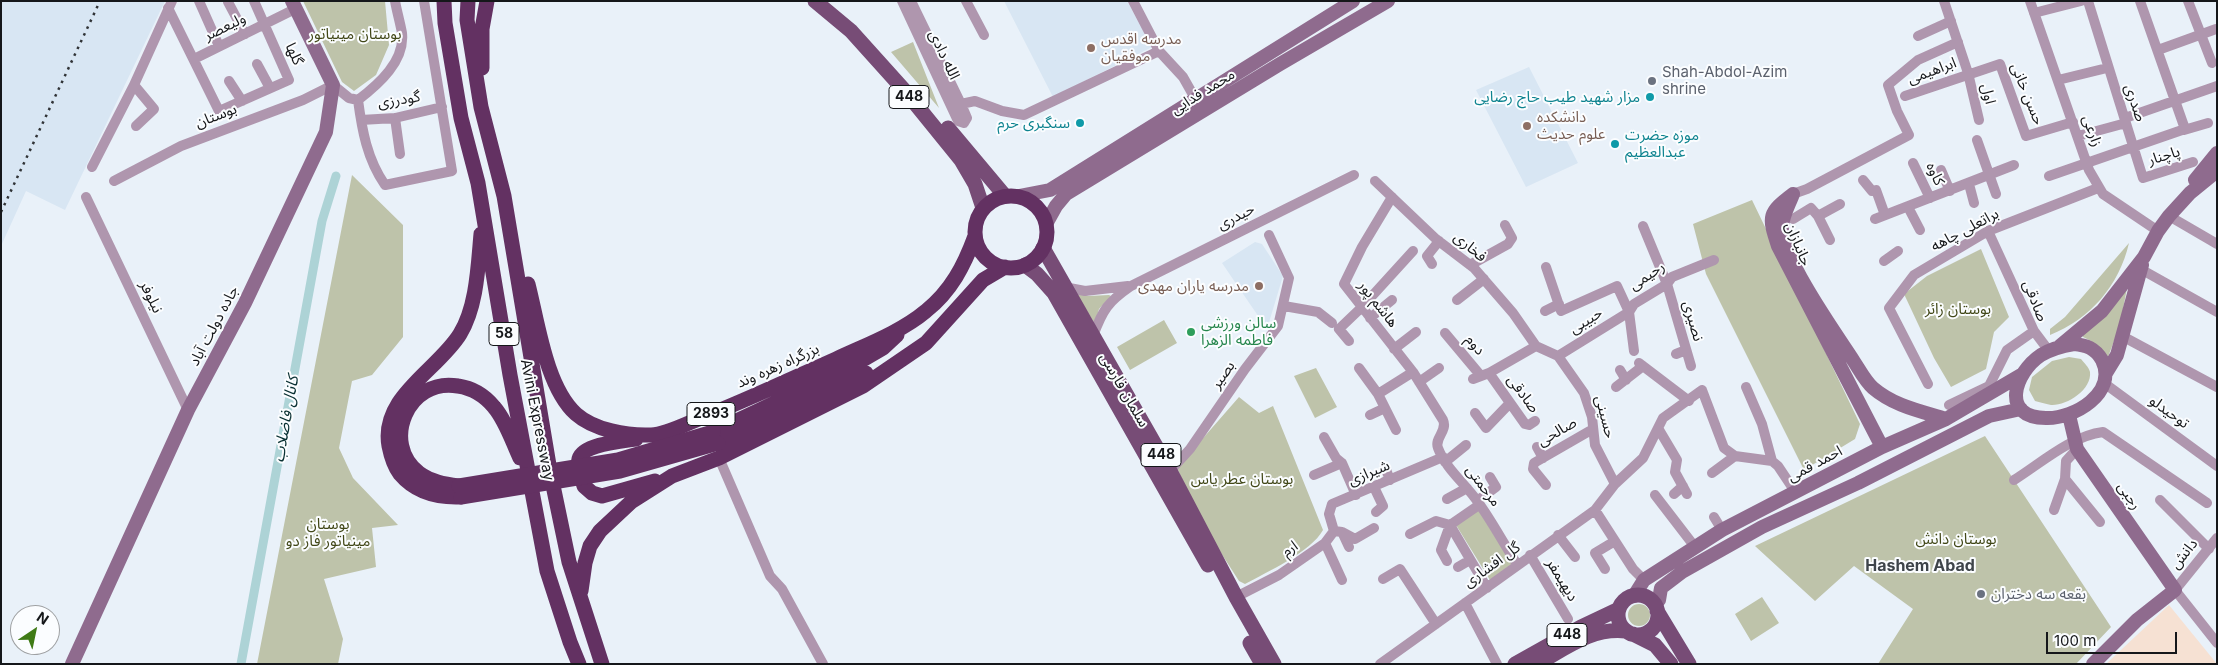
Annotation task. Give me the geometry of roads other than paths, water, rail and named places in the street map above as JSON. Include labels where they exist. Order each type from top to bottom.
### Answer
[{"type":"highway","name":"Avini Expressway","points":[[444,1],[445,23],[461,118],[478,183],[547,571],[579,664]]},
{"type":"highway","name":"Avini Expressway","points":[[468,1],[467,20],[481,107],[504,196],[550,471],[569,562],[602,664]]},
{"type":"highway","points":[[481,107],[482,29],[487,1]]},
{"type":"highway","points":[[1012,196],[1037,206],[1046,224],[1047,232],[1043,248],[1032,261],[1025,265],[1005,267],[997,265],[983,254],[975,236],[978,217],[983,208],[997,198],[1012,196]]},
{"type":"highway","points":[[460,492],[441,498],[423,492],[407,482],[397,469],[391,455],[388,440],[389,426],[392,413],[401,400],[450,347],[467,319],[478,263],[483,215]]},
{"type":"highway","name":"بزرگراه زهره وند","points":[[581,600],[585,563],[590,546],[600,531],[631,502],[717,444],[883,348],[940,300],[963,267],[975,236]]},
{"type":"highway","name":"بزرگراه زهره وند","points":[[512,241],[521,255],[551,374],[560,396],[576,415],[593,425],[618,432],[652,435],[737,403],[856,350],[913,321]]},
{"type":"highway","name":"بزرگراه زهره وند","points":[[460,492],[620,471],[717,444],[926,343],[983,280],[1005,267]]},
{"type":"highway","points":[[460,492],[432,481],[419,473],[408,462],[402,447],[402,422],[407,409],[415,398],[436,386],[451,384],[467,387],[482,395],[494,407],[504,423],[530,479]]},
{"type":"highway","points":[[652,435],[589,448],[582,454],[579,460],[584,486],[592,493],[602,496],[672,476]]},
{"type":"main road","points":[[438,1],[445,23]]},
{"type":"main road","name":"448","points":[[815,1],[851,31],[880,62],[961,160],[975,184],[983,208]]},
{"type":"main road","name":"448","points":[[828,1],[857,26],[903,74],[1012,196]]},
{"type":"main road","name":"سلمان فارسی","points":[[1043,248],[1170,471],[1236,597],[1274,664]]},
{"type":"main road","name":"سلمان فارسی","points":[[1025,265],[1037,274],[1054,293],[1151,462],[1262,664]]},
{"type":"main road","points":[[1656,608],[1656,623],[1649,632],[1643,634],[1629,632],[1620,621],[1620,609],[1628,598],[1634,596],[1646,597],[1656,608],[1689,664]]},
{"type":"main road","name":"448","points":[[1515,664],[1581,627],[1620,609]]},
{"type":"main road","name":"448","points":[[1538,664],[1586,637],[1607,630],[1629,632],[1655,645],[1671,664]]},
{"type":"street","points":[[199,1],[219,46]]},
{"type":"street","points":[[254,1],[264,24]]},
{"type":"street","points":[[358,100],[386,74],[400,50],[402,34],[395,1]]},
{"type":"street","points":[[358,100],[368,153],[374,169],[385,184],[452,171],[424,1]]},
{"type":"street","name":"الله دادی","points":[[902,1],[963,120],[961,104],[911,1]]},
{"type":"street","points":[[966,1],[984,35]]},
{"type":"street","points":[[1133,1],[1159,51],[1183,77],[1196,100]]},
{"type":"street","name":"محمد فدایی","points":[[1012,196],[1050,190],[1353,1]]},
{"type":"street","name":"محمد فدایی","points":[[1046,224],[1056,206],[1066,194],[1334,31],[1388,1]]},
{"type":"street","points":[[1944,1],[1968,73]]},
{"type":"street","name":"زارعی","points":[[2030,1],[2087,164],[2098,188],[2103,194],[2158,231]]},
{"type":"street","points":[[2034,13],[2081,1]]},
{"type":"street","name":"صدری","points":[[2088,1],[2107,68],[2126,121],[2143,178]]},
{"type":"street","points":[[2140,1],[2186,127],[2184,130]]},
{"type":"street","points":[[2188,1],[2212,63]]},
{"type":"street","points":[[228,2],[244,34]]},
{"type":"street","points":[[170,5],[218,111],[270,88],[257,64]]},
{"type":"street","points":[[92,167],[134,85],[170,5]]},
{"type":"street","points":[[294,5],[333,85],[348,98],[358,100]]},
{"type":"street","name":"ولیعصر","points":[[194,59],[264,24],[294,5]]},
{"type":"street","points":[[1325,18],[1334,31]]},
{"type":"street","points":[[1918,36],[1952,21]]},
{"type":"street","name":"گلها","points":[[264,24],[290,80],[270,88]]},
{"type":"street","points":[[2158,50],[2216,29]]},
{"type":"street","points":[[1793,194],[1807,189],[1832,174],[1910,135],[1897,111],[1888,85],[1918,60],[1958,42]]},
{"type":"street","points":[[961,104],[975,101],[1002,111],[1024,115],[1159,51]]},
{"type":"street","name":"حسن خانی","points":[[1968,73],[2000,64],[2026,136],[2073,122]]},
{"type":"street","points":[[2058,80],[2107,68]]},
{"type":"street","name":"ابراهیمی","points":[[1905,96],[1968,73]]},
{"type":"street","name":"اول","points":[[1968,73],[1979,120]]},
{"type":"street","points":[[229,81],[242,101]]},
{"type":"street","points":[[134,85],[154,109],[136,126]]},
{"type":"street","name":"بوستان","points":[[114,181],[181,146],[303,100],[333,85]]},
{"type":"street","name":"جاده دولت آباد","points":[[72,664],[188,410],[245,303],[326,132],[333,85]]},
{"type":"street","points":[[2078,136],[2126,121],[2175,100],[2217,86]]},
{"type":"street","name":"گودرزی","points":[[361,120],[395,118],[442,107]]},
{"type":"street","points":[[395,118],[400,154]]},
{"type":"street","points":[[2049,176],[2208,123]]},
{"type":"street","points":[[1977,140],[1996,194]]},
{"type":"street","points":[[2190,193],[2195,180],[2217,153]]},
{"type":"street","name":"پاچنار","points":[[2143,178],[2193,162]]},
{"type":"street","name":"کاوه","points":[[1913,163],[1930,198]]},
{"type":"street","points":[[1863,180],[1872,190],[1876,190],[1880,217],[1990,176],[2014,165]]},
{"type":"street","points":[[1941,170],[1950,191]]},
{"type":"street","points":[[2140,264],[2116,355],[2091,401],[2069,415],[2054,418],[2039,418],[2030,415],[2022,409],[2017,401],[2014,390],[2021,375],[2030,364],[2054,349],[2102,311],[2140,264],[2158,231],[2169,216],[2190,193],[2217,171]]},
{"type":"street","name":"حیدری","points":[[1131,286],[1354,175]]},
{"type":"street","name":"فخاری","points":[[1376,181],[1439,241],[1470,265],[1484,279],[1513,313],[1536,346]]},
{"type":"street","points":[[1969,184],[1974,203]]},
{"type":"street","name":"براتعلی چاهه","points":[[1928,384],[1889,308],[1914,276],[1988,231],[2098,188]]},
{"type":"street","points":[[1807,189],[1815,212],[1830,240]]},
{"type":"street","name":"جانبازان","points":[[1793,194],[1782,221],[1785,242],[1792,259],[1825,317],[1871,387],[1891,401],[1946,420]]},
{"type":"street","name":"جانبازان","points":[[1793,194],[1774,208],[1771,219],[1778,246],[1882,446]]},
{"type":"street","name":"هاشم پور","points":[[1392,197],[1362,247],[1344,284],[1413,372],[1445,424],[1437,443],[1444,460]]},
{"type":"street","name":"نیلوفر","points":[[86,198],[188,410]]},
{"type":"street","points":[[1793,219],[1840,204]]},
{"type":"street","points":[[1908,207],[1920,230]]},
{"type":"street","points":[[2169,216],[2217,244]]},
{"type":"street","points":[[1470,265],[1508,244],[1512,238],[1505,225]]},
{"type":"street","name":"نصیری","points":[[1643,226],[1667,284],[1691,366]]},
{"type":"street","name":"صادقی","points":[[1950,405],[1989,386],[2007,350],[2034,331],[1988,231]]},
{"type":"street","name":"بصیر","points":[[1170,471],[1190,449],[1245,369],[1278,326],[1289,278],[1268,235]]},
{"type":"street","points":[[1432,264],[1427,256],[1439,241]]},
{"type":"street","points":[[1349,341],[1339,329],[1362,307],[1413,251]]},
{"type":"street","points":[[1884,261],[1898,251]]},
{"type":"street","name":"رحیمی","points":[[1629,312],[1634,304],[1667,284],[1672,277],[1714,260]]},
{"type":"street","points":[[2140,264],[2217,312]]},
{"type":"street","points":[[1546,266],[1561,311],[1617,286],[1629,312],[1634,351]]},
{"type":"street","points":[[1458,300],[1484,279]]},
{"type":"street","points":[[1064,286],[1085,291],[1131,286]]},
{"type":"street","points":[[1093,336],[1104,309],[1131,286]]},
{"type":"street","points":[[1370,318],[1392,300]]},
{"type":"street","points":[[1545,311],[1559,304]]},
{"type":"street","points":[[1284,306],[1318,312],[1332,323]]},
{"type":"street","name":"حبیبی","points":[[1558,356],[1629,312]]},
{"type":"street","points":[[2034,331],[2054,349],[2083,345],[2093,348],[2103,362],[2105,378]]},
{"type":"street","points":[[1394,348],[1416,332]]},
{"type":"street","name":"دوم","points":[[1445,333],[1480,372]]},
{"type":"street","points":[[2122,336],[2217,387]]},
{"type":"street","points":[[1480,372],[1536,346],[1558,356]]},
{"type":"street","points":[[1676,354],[1686,350]]},
{"type":"street","name":"حسینی","points":[[1558,356],[1584,393],[1592,417],[1595,445],[1615,484]]},
{"type":"street","points":[[1616,387],[1641,365],[1685,403]]},
{"type":"street","points":[[1359,368],[1378,394],[1396,430]]},
{"type":"street","points":[[1419,382],[1439,368]]},
{"type":"street","points":[[1620,370],[1626,380]]},
{"type":"street","points":[[1378,394],[1413,372]]},
{"type":"street","name":"صادقی","points":[[1480,372],[1510,403],[1527,426],[1535,420]]},
{"type":"street","name":"احمد قمی","points":[[1634,596],[1644,580],[1722,530],[1796,493],[1882,446],[1946,420],[2021,375]]},
{"type":"street","name":"توحیدلو","points":[[2105,378],[2217,466]]},
{"type":"street","points":[[1746,387],[1762,424],[1772,461]]},
{"type":"street","points":[[1615,484],[1643,458],[1663,418],[1702,390],[1724,448],[1734,456],[1772,461],[1778,466],[1796,493]]},
{"type":"street","points":[[1475,413],[1486,428],[1510,403]]},
{"type":"street","points":[[1370,415],[1385,408]]},
{"type":"street","points":[[1656,608],[1661,588],[1682,572],[1762,527],[1858,483],[1989,416],[2022,409]]},
{"type":"street","name":"رجبی","points":[[2069,415],[2076,445],[2175,590]]},
{"type":"street","points":[[1658,428],[1677,460],[1675,472],[1685,490],[1674,494]]},
{"type":"street","name":"صالحی","points":[[1546,484],[1532,466],[1593,430]]},
{"type":"street","points":[[2014,480],[2076,445],[2089,434],[2103,432],[2207,503]]},
{"type":"street","points":[[1324,437],[1336,458],[1342,463],[1356,495]]},
{"type":"street","points":[[717,444],[770,576],[782,589],[823,664]]},
{"type":"street","name":"شیرازی","points":[[1338,531],[1329,514],[1329,508],[1332,504],[1444,460],[1466,445]]},
{"type":"street","points":[[2054,510],[2065,479],[2066,461],[2076,445]]},
{"type":"street","points":[[1537,447],[1543,458]]},
{"type":"street","points":[[1712,473],[1734,456]]},
{"type":"street","name":"مرحمتی","points":[[1444,460],[1478,503],[1517,564]]},
{"type":"street","points":[[1314,475],[1342,463]]},
{"type":"street","points":[[1385,467],[1390,480]]},
{"type":"street","points":[[1447,561],[1441,550],[1450,525],[1496,487],[1490,477]]},
{"type":"street","points":[[2065,479],[2100,522]]},
{"type":"street","name":"گل افشاری","points":[[1380,664],[1394,660],[1436,624],[1594,510],[1615,484]]},
{"type":"street","points":[[1374,487],[1383,506],[1376,512]]},
{"type":"street","points":[[1447,499],[1467,488]]},
{"type":"street","points":[[1655,495],[1695,547]]},
{"type":"street","points":[[2160,500],[2209,549]]},
{"type":"street","points":[[1594,510],[1633,569],[1644,580]]},
{"type":"street","points":[[1714,517],[1722,530]]},
{"type":"street","points":[[1410,534],[1436,521],[1450,525],[1487,588]]},
{"type":"street","points":[[1338,531],[1355,539],[1371,532]]},
{"type":"street","points":[[1338,531],[1348,547]]},
{"type":"street","name":"ارم","points":[[1236,597],[1279,575],[1325,543],[1338,531]]},
{"type":"street","points":[[1558,535],[1575,557]]},
{"type":"street","name":"دانش","points":[[2175,590],[2217,538]]},
{"type":"street","points":[[1605,569],[1595,553],[1615,541]]},
{"type":"street","points":[[1325,543],[1342,580]]},
{"type":"street","name":"دیهیمفر","points":[[1530,555],[1568,620]]},
{"type":"street","points":[[1458,567],[1470,560]]},
{"type":"street","points":[[1383,579],[1400,569],[1436,624]]},
{"type":"street","points":[[2093,664],[2138,620],[2175,590],[2217,643]]},
{"type":"street","points":[[1465,603],[1497,664]]},
{"type":"waterway","name":"کانال فاضلاب","points":[[241,664],[322,221],[336,176]]},
{"type":"railway","points":[[1,212],[100,1]]},
{"type":"place","name":"مدرسه اقدس موفقیان","points":[[1091,48]]},
{"type":"place","name":"Shah-Abdol-Azim shrine","points":[[1652,81]]},
{"type":"place","name":"مزار شهید طیب حاج رضایی","points":[[1650,97]]},
{"type":"place","name":"سنگبری حرم","points":[[1080,123]]},
{"type":"place","name":"دانشکده علوم حدیث","points":[[1527,126]]},
{"type":"place","name":"موزه حضرت عبدالعظیم","points":[[1615,144]]},
{"type":"place","name":"مدرسه یاران مهدی","points":[[1259,286]]},
{"type":"place","name":"سالن ورزشی فاطمه الزهرا","points":[[1191,332]]},
{"type":"place","name":"بقعه سه دختران","points":[[1981,594]]},
{"type":"district","name":"Hashem Abad","points":[[1920,566]]},
{"type":"park label","name":"بوستان مینیاتور","points":[[355,34]]},
{"type":"park label","name":"بوستان زائر","points":[[1958,309]]},
{"type":"park label","name":"بوستان عطر یاس","points":[[1242,479]]},
{"type":"park label","name":"بوستان مینیاتور فاز دو","points":[[328,532]]},
{"type":"park label","name":"بوستان دانش","points":[[1956,539]]}]
